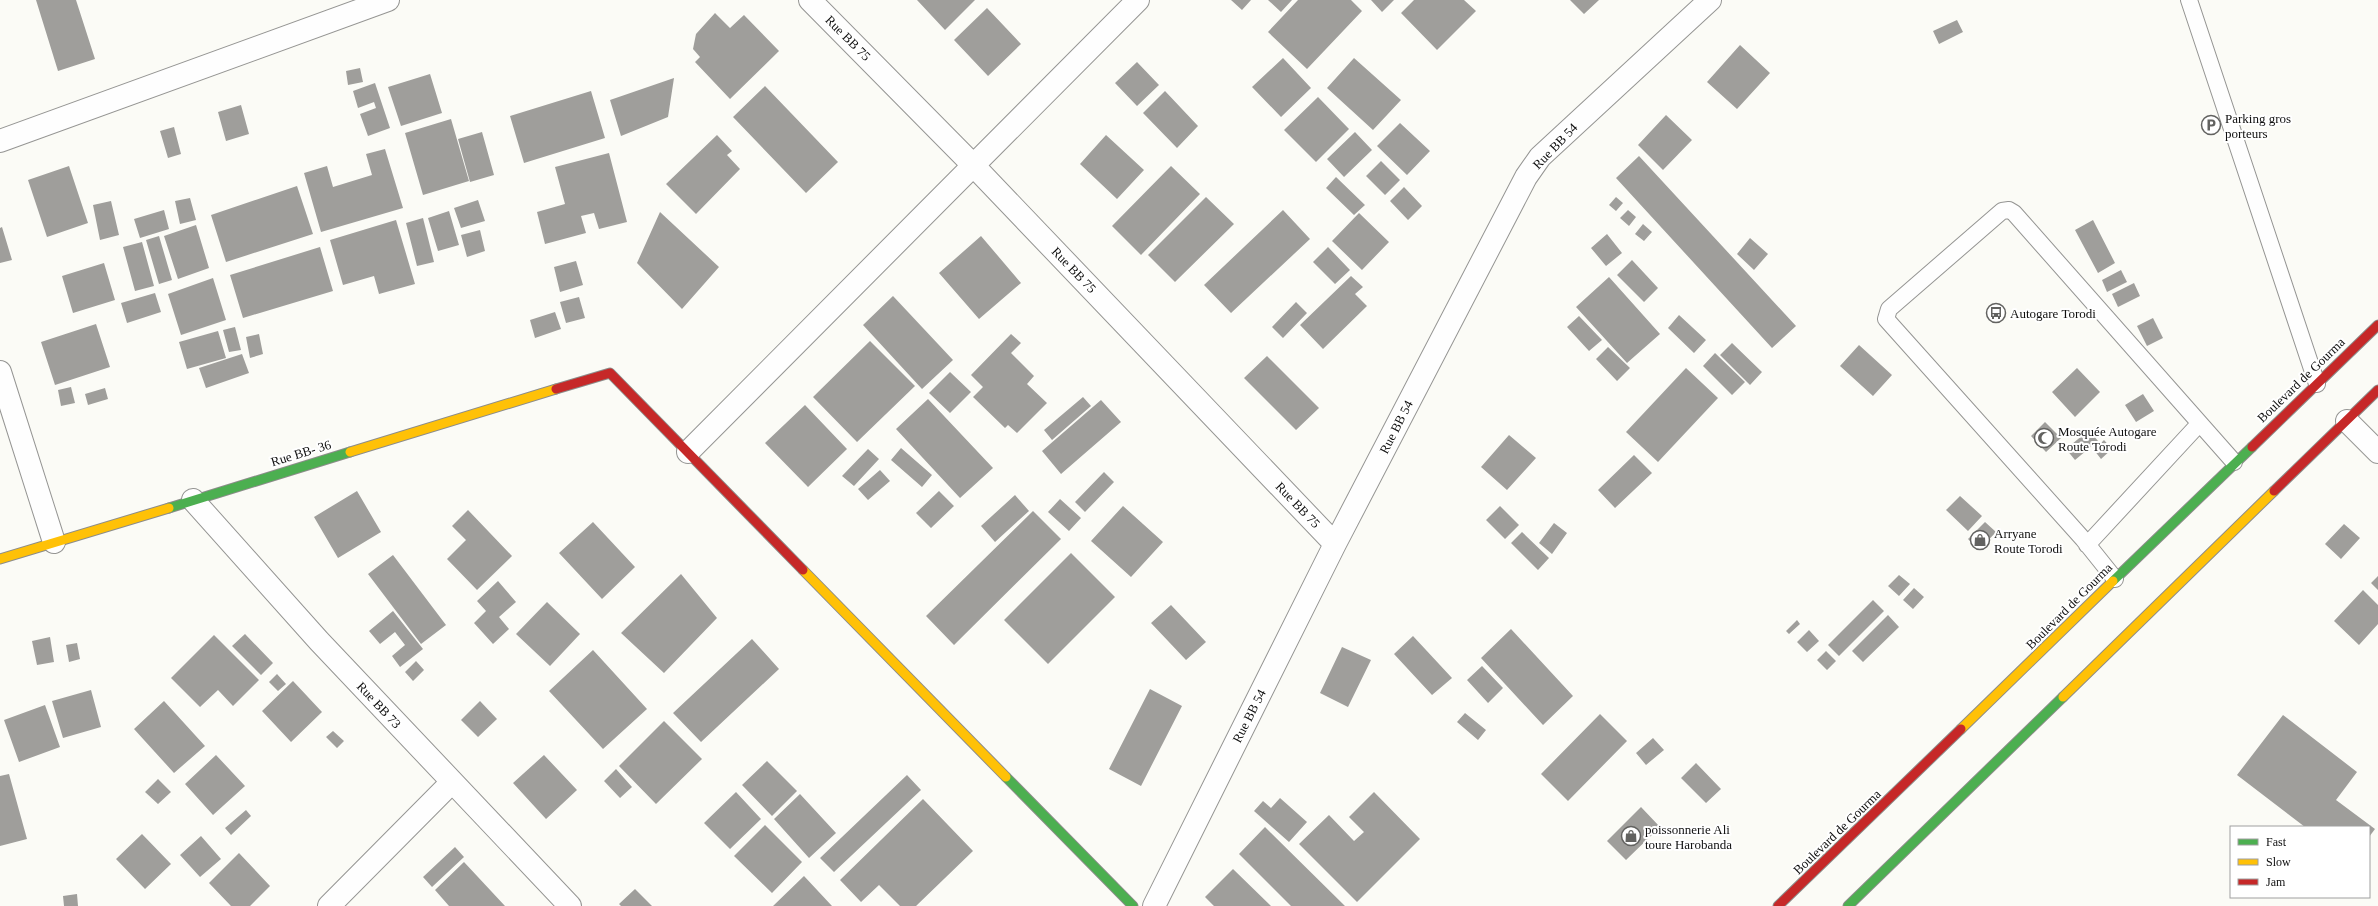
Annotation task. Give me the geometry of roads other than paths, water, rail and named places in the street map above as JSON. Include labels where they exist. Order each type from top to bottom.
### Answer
[{"type":"main road","name":"Boulevard de Gourma","points":[[1778,906],[2234,462],[2378,325]]},
{"type":"main road","name":"Rue BB- 36","points":[[0,558],[610,372],[688,452]]},
{"type":"main road","points":[[1848,906],[2378,390]]},
{"type":"main road","points":[[688,452],[1133,906]]},
{"type":"street","points":[[0,141],[388,0]]},
{"type":"street","name":"Rue BB 75","points":[[810,0],[974,165],[1335,544]]},
{"type":"street","points":[[688,452],[1138,0]]},
{"type":"street","name":"Rue BB 54","points":[[1154,906],[1335,544],[1526,177],[1540,157],[1710,0]]},
{"type":"street","points":[[0,372],[54,542]]},
{"type":"street","points":[[2347,421],[2378,452]]},
{"type":"street","name":"Rue BB 73","points":[[193,500],[319,641],[570,906]]},
{"type":"street","points":[[328,906],[452,782]]},
{"type":"lane","points":[[2189,0],[2317,384]]},
{"type":"lane","points":[[2115,579],[2087,545],[1886,319],[1889,308],[2002,211],[2009,210],[2014,213],[2234,462]]},
{"type":"lane","points":[[2087,545],[2199,424]]},
{"type":"place","name":"Parking gros porteurs","points":[[2211,125]]},
{"type":"place","name":"Autogare Torodi","points":[[1996,313]]},
{"type":"place","name":"Mosquée Autogare Route Torodi","points":[[2044,438]]},
{"type":"place","name":"Arryane Route Torodi","points":[[1980,540]]},
{"type":"place","name":"poissonnerie Ali toure Harobanda","points":[[1631,836]]}]
